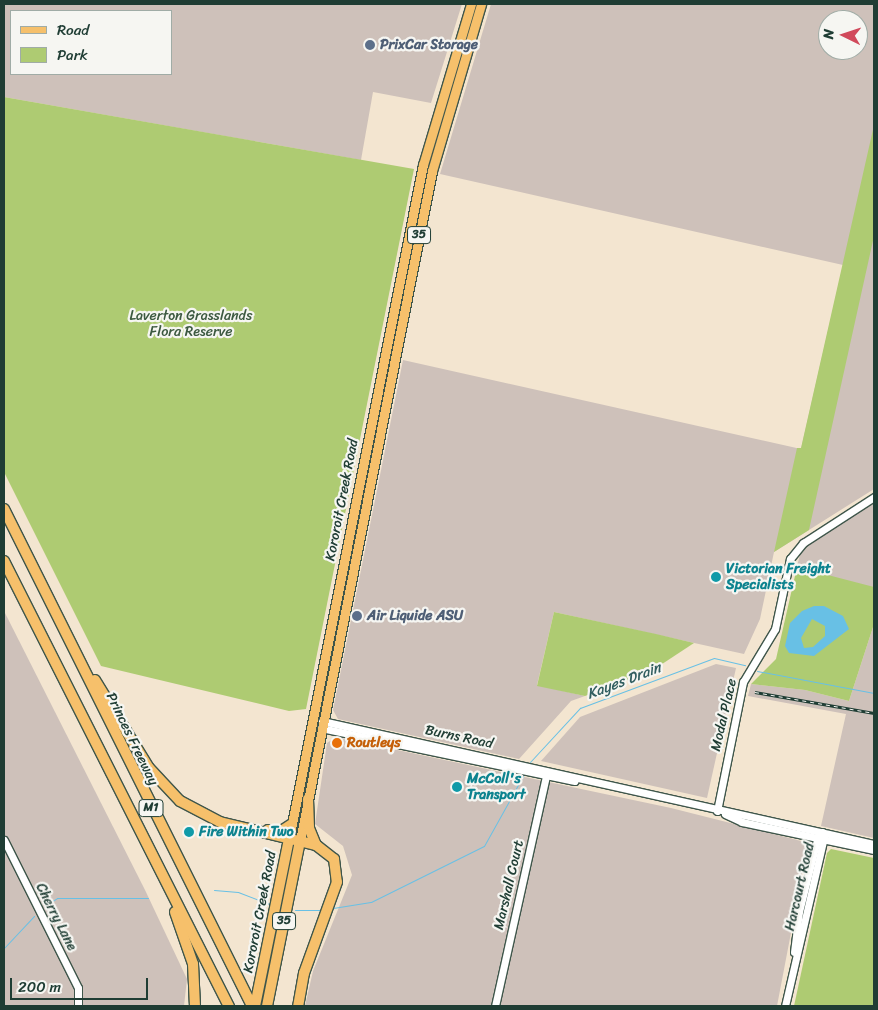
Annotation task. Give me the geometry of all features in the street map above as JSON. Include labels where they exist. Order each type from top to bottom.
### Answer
[{"type":"highway","name":"Princes Freeway","points":[[4,509],[254,1006]]},
{"type":"highway","name":"M1","points":[[4,561],[229,1006]]},
{"type":"highway","points":[[79,659],[149,768],[169,792],[208,818],[250,830],[316,844]]},
{"type":"highway","points":[[94,739],[172,904],[193,964],[195,1006]]},
{"type":"highway","points":[[298,1006],[304,973],[338,877],[334,859],[316,844],[310,835],[308,799]]},
{"type":"highway","points":[[250,830],[283,830],[292,824]]},
{"type":"highway","name":"Kororoit Creek Road","points":[[254,1006],[260,985],[289,839]]},
{"type":"highway","name":"Kororoit Creek Road","points":[[267,1004],[300,841]]},
{"type":"main road","name":"Kororoit Creek Road","points":[[289,839],[420,180],[436,114],[471,4]]},
{"type":"main road","name":"Kororoit Creek Road","points":[[300,841],[430,182],[448,108],[482,4]]},
{"type":"main road","points":[[420,180],[430,182]]},
{"type":"main road","points":[[362,467],[372,470]]},
{"type":"main road","points":[[342,570],[352,572]]},
{"type":"main road","points":[[312,722],[322,725]]},
{"type":"street","name":"Modal Place","points":[[717,811],[743,682],[775,630],[790,559],[802,543],[874,497]]},
{"type":"street","name":"Burns Road","points":[[322,725],[447,750],[717,811],[874,844]]},
{"type":"street","name":"Marshall Court","points":[[495,1006],[547,772]]},
{"type":"street","name":"Burns Road","points":[[717,811],[742,822],[874,850]]},
{"type":"street","name":"Harcourt Road","points":[[785,1006],[822,832]]},
{"type":"street","name":"Cherry Lane","points":[[4,840],[78,988],[78,1006]]},
{"type":"shaded area","points":[[4,4],[462,4],[431,103],[373,92],[361,160],[4,97]]},
{"type":"shaded area","points":[[491,4],[874,4],[874,489],[774,552],[760,619],[744,654],[554,612],[537,685],[585,696],[571,701],[519,759],[338,719],[333,710],[403,360],[801,449],[843,265],[440,174]]},
{"type":"shaded area","points":[[874,502],[874,588],[796,570],[802,547]]},
{"type":"shaded area","points":[[4,611],[145,890],[187,979],[184,1006],[4,1006]]},
{"type":"shaded area","points":[[874,624],[874,838],[821,826],[846,714],[748,696],[751,684],[805,690],[849,701]]},
{"type":"shaded area","points":[[716,664],[736,668],[707,798],[541,761],[580,717]]},
{"type":"shaded area","points":[[336,737],[671,808],[801,841],[807,849],[777,1006],[305,1006],[313,971],[352,875],[343,846],[315,824],[327,743]]},
{"type":"green space","name":"Laverton Grasslands Flora Reserve","points":[[4,97],[414,169],[306,709],[289,711],[101,666],[4,472]]},
{"type":"green space","points":[[874,125],[874,236],[809,530],[774,552],[797,448],[801,448]]},
{"type":"green space","points":[[797,567],[874,587],[874,624],[849,701],[805,690],[751,684],[776,659]]},
{"type":"green space","points":[[554,612],[694,643],[653,670],[585,696],[537,686]]},
{"type":"green space","points":[[831,849],[874,858],[874,1006],[794,1006],[827,853]]},
{"type":"water","points":[[814,606],[824,606],[843,616],[849,629],[814,656],[789,653],[785,646],[790,623],[802,611]],"holes":[[[812,619],[825,626],[825,636],[813,647],[804,648],[801,638]]]},
{"type":"waterway","name":"Kayes Drain","points":[[530,762],[580,708],[714,658],[745,665]]},
{"type":"waterway","name":"Kayes Drain","points":[[757,671],[874,693]]},
{"type":"waterway","name":"Kayes Drain","points":[[333,908],[371,902],[484,846],[524,774]]},
{"type":"waterway","name":"Kayes Drain","points":[[214,890],[238,892],[269,904]]},
{"type":"waterway","name":"Kayes Drain","points":[[46,905],[57,898],[148,898]]},
{"type":"waterway","name":"Kayes Drain","points":[[295,910],[321,910]]},
{"type":"waterway","name":"Kayes Drain","points":[[4,948],[34,916]]},
{"type":"railway","points":[[755,692],[874,713]]},
{"type":"place","name":"PrixCar Storage","points":[[370,45]]},
{"type":"place","name":"Victorian Freight Specialists","points":[[716,577]]},
{"type":"place","name":"Air Liquide ASU","points":[[357,616]]},
{"type":"place","name":"Routleys","points":[[337,743]]},
{"type":"place","name":"McColl's Transport","points":[[457,787]]},
{"type":"place","name":"Fire Within Two","points":[[189,832]]}]
